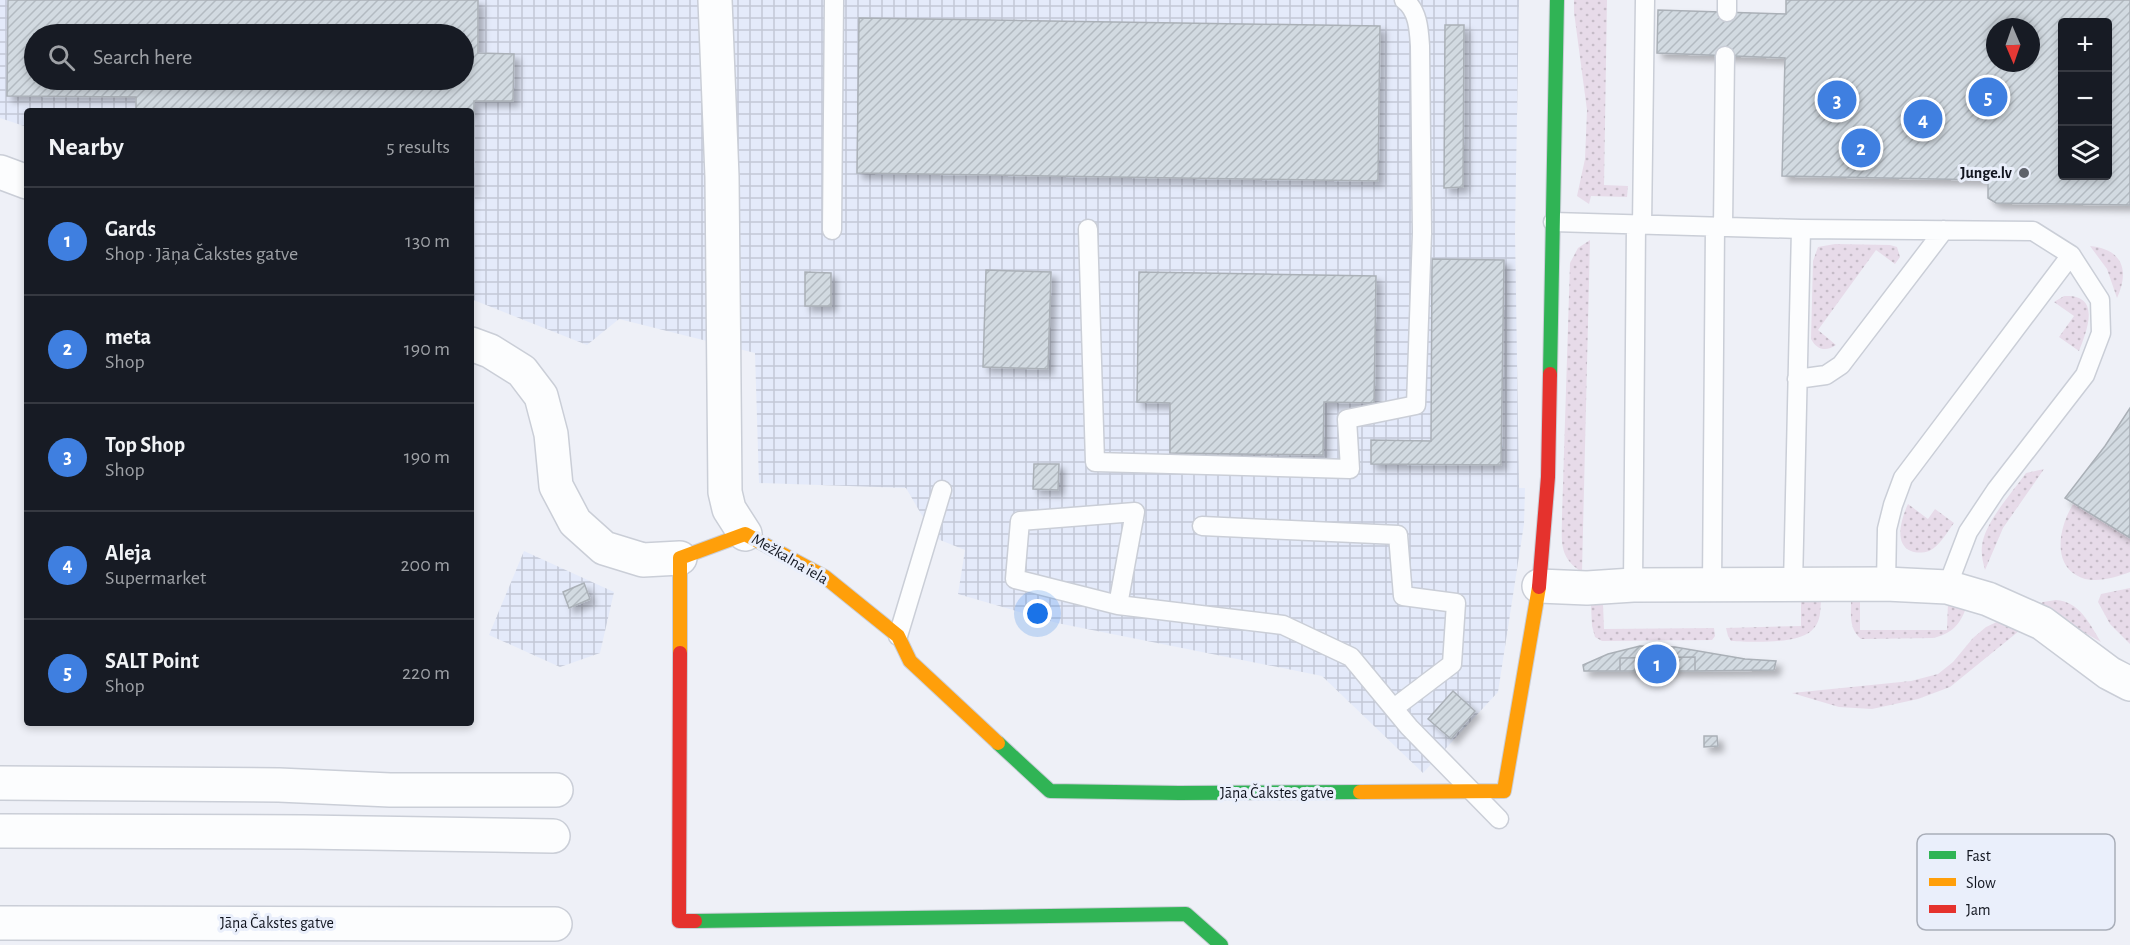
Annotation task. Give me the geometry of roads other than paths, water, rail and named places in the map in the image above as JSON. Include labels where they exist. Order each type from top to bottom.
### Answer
[{"type":"highway","points":[[1539,586],[1548,477],[1557,0]]},
{"type":"highway","name":"Mežkalna iela","points":[[680,558],[745,534],[825,577],[898,636],[910,661],[1050,791]]},
{"type":"highway","points":[[680,558],[679,921],[1186,914],[1221,945]]},
{"type":"highway","name":"Jāņa Čakstes gatve","points":[[1050,791],[1179,793],[1504,791],[1539,586]]},
{"type":"street","points":[[715,0],[722,177],[724,492],[729,509],[745,534]]},
{"type":"street","points":[[0,172],[24,181]]},
{"type":"street","name":"Mežkalna iela","points":[[474,345],[490,351],[522,371],[541,396],[551,434],[556,486],[575,522],[604,548],[643,560],[680,558]]},
{"type":"street","points":[[1539,586],[1587,588],[1633,585],[1947,587],[1988,599],[2042,623],[2109,673],[2130,684]]},
{"type":"street","points":[[0,783],[279,785],[390,790],[556,790]]},
{"type":"street","points":[[303,832],[390,790]]},
{"type":"street","points":[[0,831],[553,836]]},
{"type":"street","name":"Jāņa Čakstes gatve","points":[[0,923],[555,924]]},
{"type":"lane","points":[[832,230],[834,0]]},
{"type":"lane","points":[[1088,229],[1095,462],[1350,470],[1347,419],[1416,405],[1422,232],[1420,46],[1418,23],[1408,3],[1404,0]]},
{"type":"lane","points":[[1633,585],[1645,0]]},
{"type":"lane","points":[[1712,585],[1725,56]]},
{"type":"lane","points":[[1553,222],[1801,229],[2033,231],[2071,255],[2100,300],[2101,333],[2085,375],[1996,490],[1968,532],[1947,587]]},
{"type":"lane","points":[[1793,585],[1801,229]]},
{"type":"lane","points":[[1797,379],[1826,375],[1841,365],[1944,230]]},
{"type":"lane","points":[[1886,585],[1887,529],[1903,478],[2071,255]]},
{"type":"lane","points":[[898,636],[942,490]]},
{"type":"lane","points":[[1118,605],[1135,512],[1020,521],[1015,579],[1118,605],[1282,626],[1351,657],[1438,757],[1499,819]]},
{"type":"lane","points":[[1202,526],[1398,535],[1403,596],[1456,603],[1452,664],[1394,708]]},
{"type":"place","name":"SALT Point","points":[[1988,97]]},
{"type":"place","name":"Top Shop","points":[[1837,100]]},
{"type":"place","name":"Aleja","points":[[1923,119]]},
{"type":"place","name":"meta","points":[[1861,148]]},
{"type":"place","name":"Junge.lv","points":[[2024,173]]},
{"type":"place","name":"Gards","points":[[1657,664]]}]
